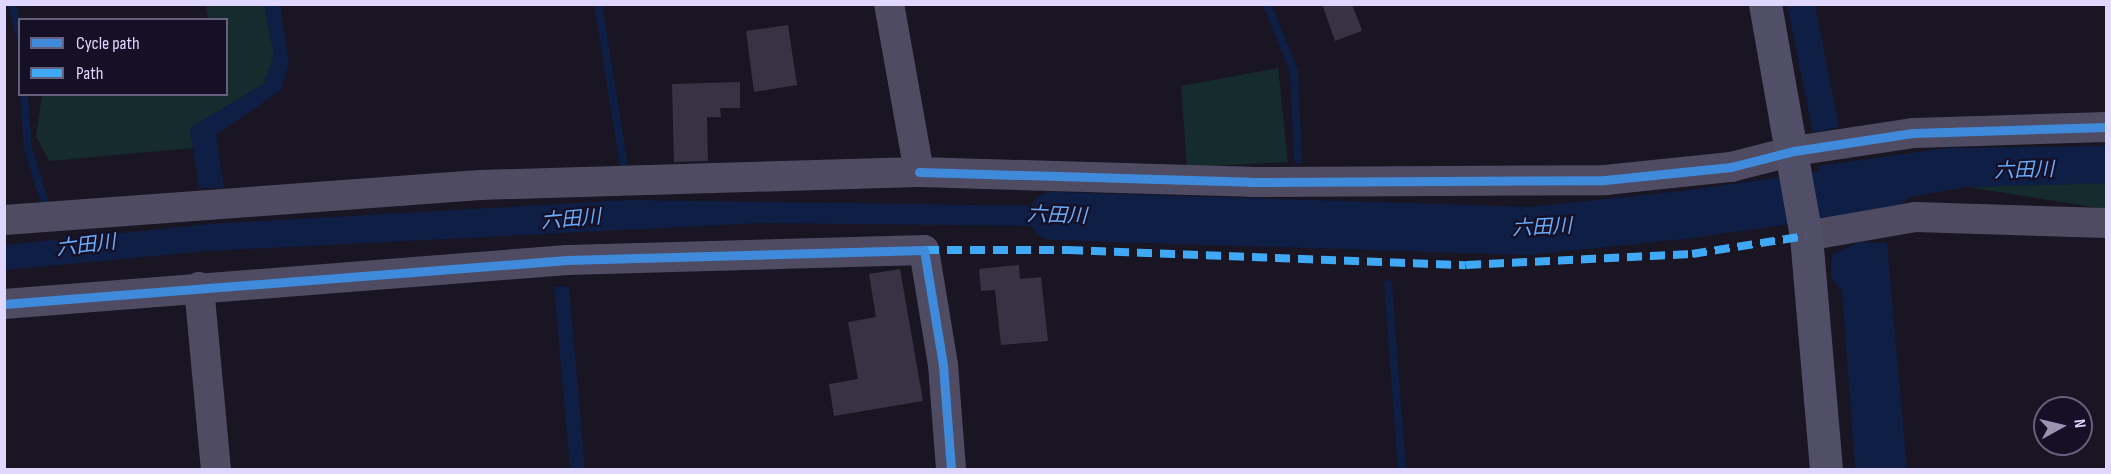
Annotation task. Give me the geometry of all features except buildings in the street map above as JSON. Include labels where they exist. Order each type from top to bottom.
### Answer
[{"type":"street","points":[[889,4],[919,172]]},
{"type":"street","points":[[1765,4],[1794,151],[1806,236],[1826,470]]},
{"type":"street","points":[[4,220],[492,185],[919,172],[1250,182],[1462,183],[1605,180],[1731,167],[1794,151],[1914,133],[2106,126]]},
{"type":"street","points":[[1806,236],[1915,217],[2106,223]]},
{"type":"street","points":[[4,304],[567,260],[924,250],[943,365],[951,470]]},
{"type":"street","points":[[199,287],[216,470]]},
{"type":"green space","points":[[206,5],[264,5],[274,55],[264,84],[190,128],[193,148],[49,161],[36,136],[42,96],[228,96],[228,18],[208,18]]},
{"type":"green space","points":[[1278,68],[1288,162],[1187,167],[1181,86]]},
{"type":"green space","points":[[2106,183],[2106,209],[1967,187]]},
{"type":"water","points":[[264,5],[280,5],[289,63],[281,90],[216,135],[224,188],[199,188],[190,128],[264,84],[274,55]]},
{"type":"water","points":[[1787,5],[1815,5],[1839,127],[1813,133]]},
{"type":"water","points":[[2106,146],[2106,183],[1967,187],[1824,212],[1818,166],[1947,148]]},
{"type":"water","points":[[630,200],[1115,207],[1122,227],[761,223],[208,251],[5,270],[5,245],[210,224]]},
{"type":"water","points":[[1860,242],[1887,243],[1907,469],[1855,469],[1842,291],[1831,277],[1832,255]]},
{"type":"water","points":[[569,286],[585,469],[570,469],[554,287]]},
{"type":"waterway","points":[[12,4],[18,27]]},
{"type":"waterway","points":[[598,4],[624,166]]},
{"type":"waterway","points":[[1267,4],[1294,71],[1298,160]]},
{"type":"waterway","points":[[24,96],[28,148],[45,204]]},
{"type":"waterway","name":"六田川","points":[[1053,216],[1529,231],[1684,215],[1887,186]]},
{"type":"waterway","points":[[1388,284],[1402,470]]},
{"type":"marked path","points":[[924,250],[1068,250],[1466,265],[1692,254],[1806,236]]},
{"type":"cycle path","points":[[919,172],[1250,182],[1605,180],[1731,167],[1794,151],[1913,133],[2106,127]]},
{"type":"cycle path","points":[[4,304],[567,260],[924,250],[943,365],[951,470]]}]
